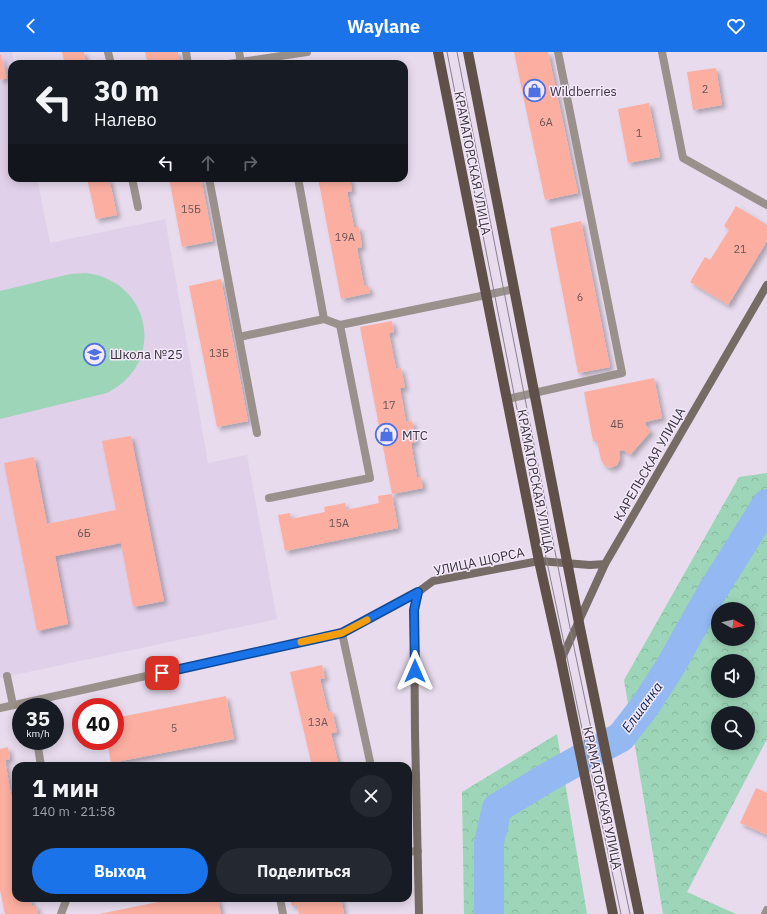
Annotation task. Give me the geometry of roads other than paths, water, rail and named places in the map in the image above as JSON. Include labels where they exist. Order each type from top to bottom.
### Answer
[{"type":"main road","name":"КРАМАТОРСКАЯ УЛИЦА","points":[[438,52],[539,561],[561,660],[613,914]]},
{"type":"main road","name":"КРАМАТОРСКАЯ УЛИЦА","points":[[468,52],[567,563],[639,914]]},
{"type":"street","points":[[253,60],[307,52]]},
{"type":"street","points":[[507,399],[622,373],[558,52]]},
{"type":"street","points":[[662,52],[683,158],[767,205]]},
{"type":"street","points":[[133,182],[138,207]]},
{"type":"street","points":[[210,182],[257,433]]},
{"type":"street","points":[[299,182],[324,319]]},
{"type":"street","name":"КАРЕЛЬСКАЯ УЛИЦА","points":[[561,660],[605,564],[767,285]]},
{"type":"street","points":[[239,337],[324,319],[340,325],[514,289]]},
{"type":"street","points":[[269,498],[370,478],[340,325]]},
{"type":"street","name":"УЛИЦА ЩОРСА","points":[[418,592],[433,581],[539,561],[590,565],[605,564]]},
{"type":"street","points":[[59,698],[342,633],[418,592]]},
{"type":"street","points":[[418,592],[414,610],[419,914]]},
{"type":"street","points":[[342,633],[370,762]]},
{"type":"street","points":[[7,676],[12,700]]},
{"type":"street","points":[[0,708],[12,705]]},
{"type":"street","points":[[39,750],[41,762]]},
{"type":"street","points":[[412,851],[418,850]]},
{"type":"street","points":[[61,914],[67,902]]},
{"type":"street","points":[[281,902],[283,914]]},
{"type":"street","points":[[765,914],[767,910]]},
{"type":"waterway","name":"Елшанка","points":[[489,914],[489,843],[497,808],[550,776],[621,737],[645,706],[670,667],[712,592],[767,504]]},
{"type":"tram line","points":[[447,52],[547,562],[621,914]]},
{"type":"tram line","points":[[457,52],[572,638],[630,914]]},
{"type":"place","name":"Wildberries","points":[[535,91]]},
{"type":"place","name":"Школа №25","points":[[94,354]]},
{"type":"place","name":"МТС","points":[[387,435]]}]
